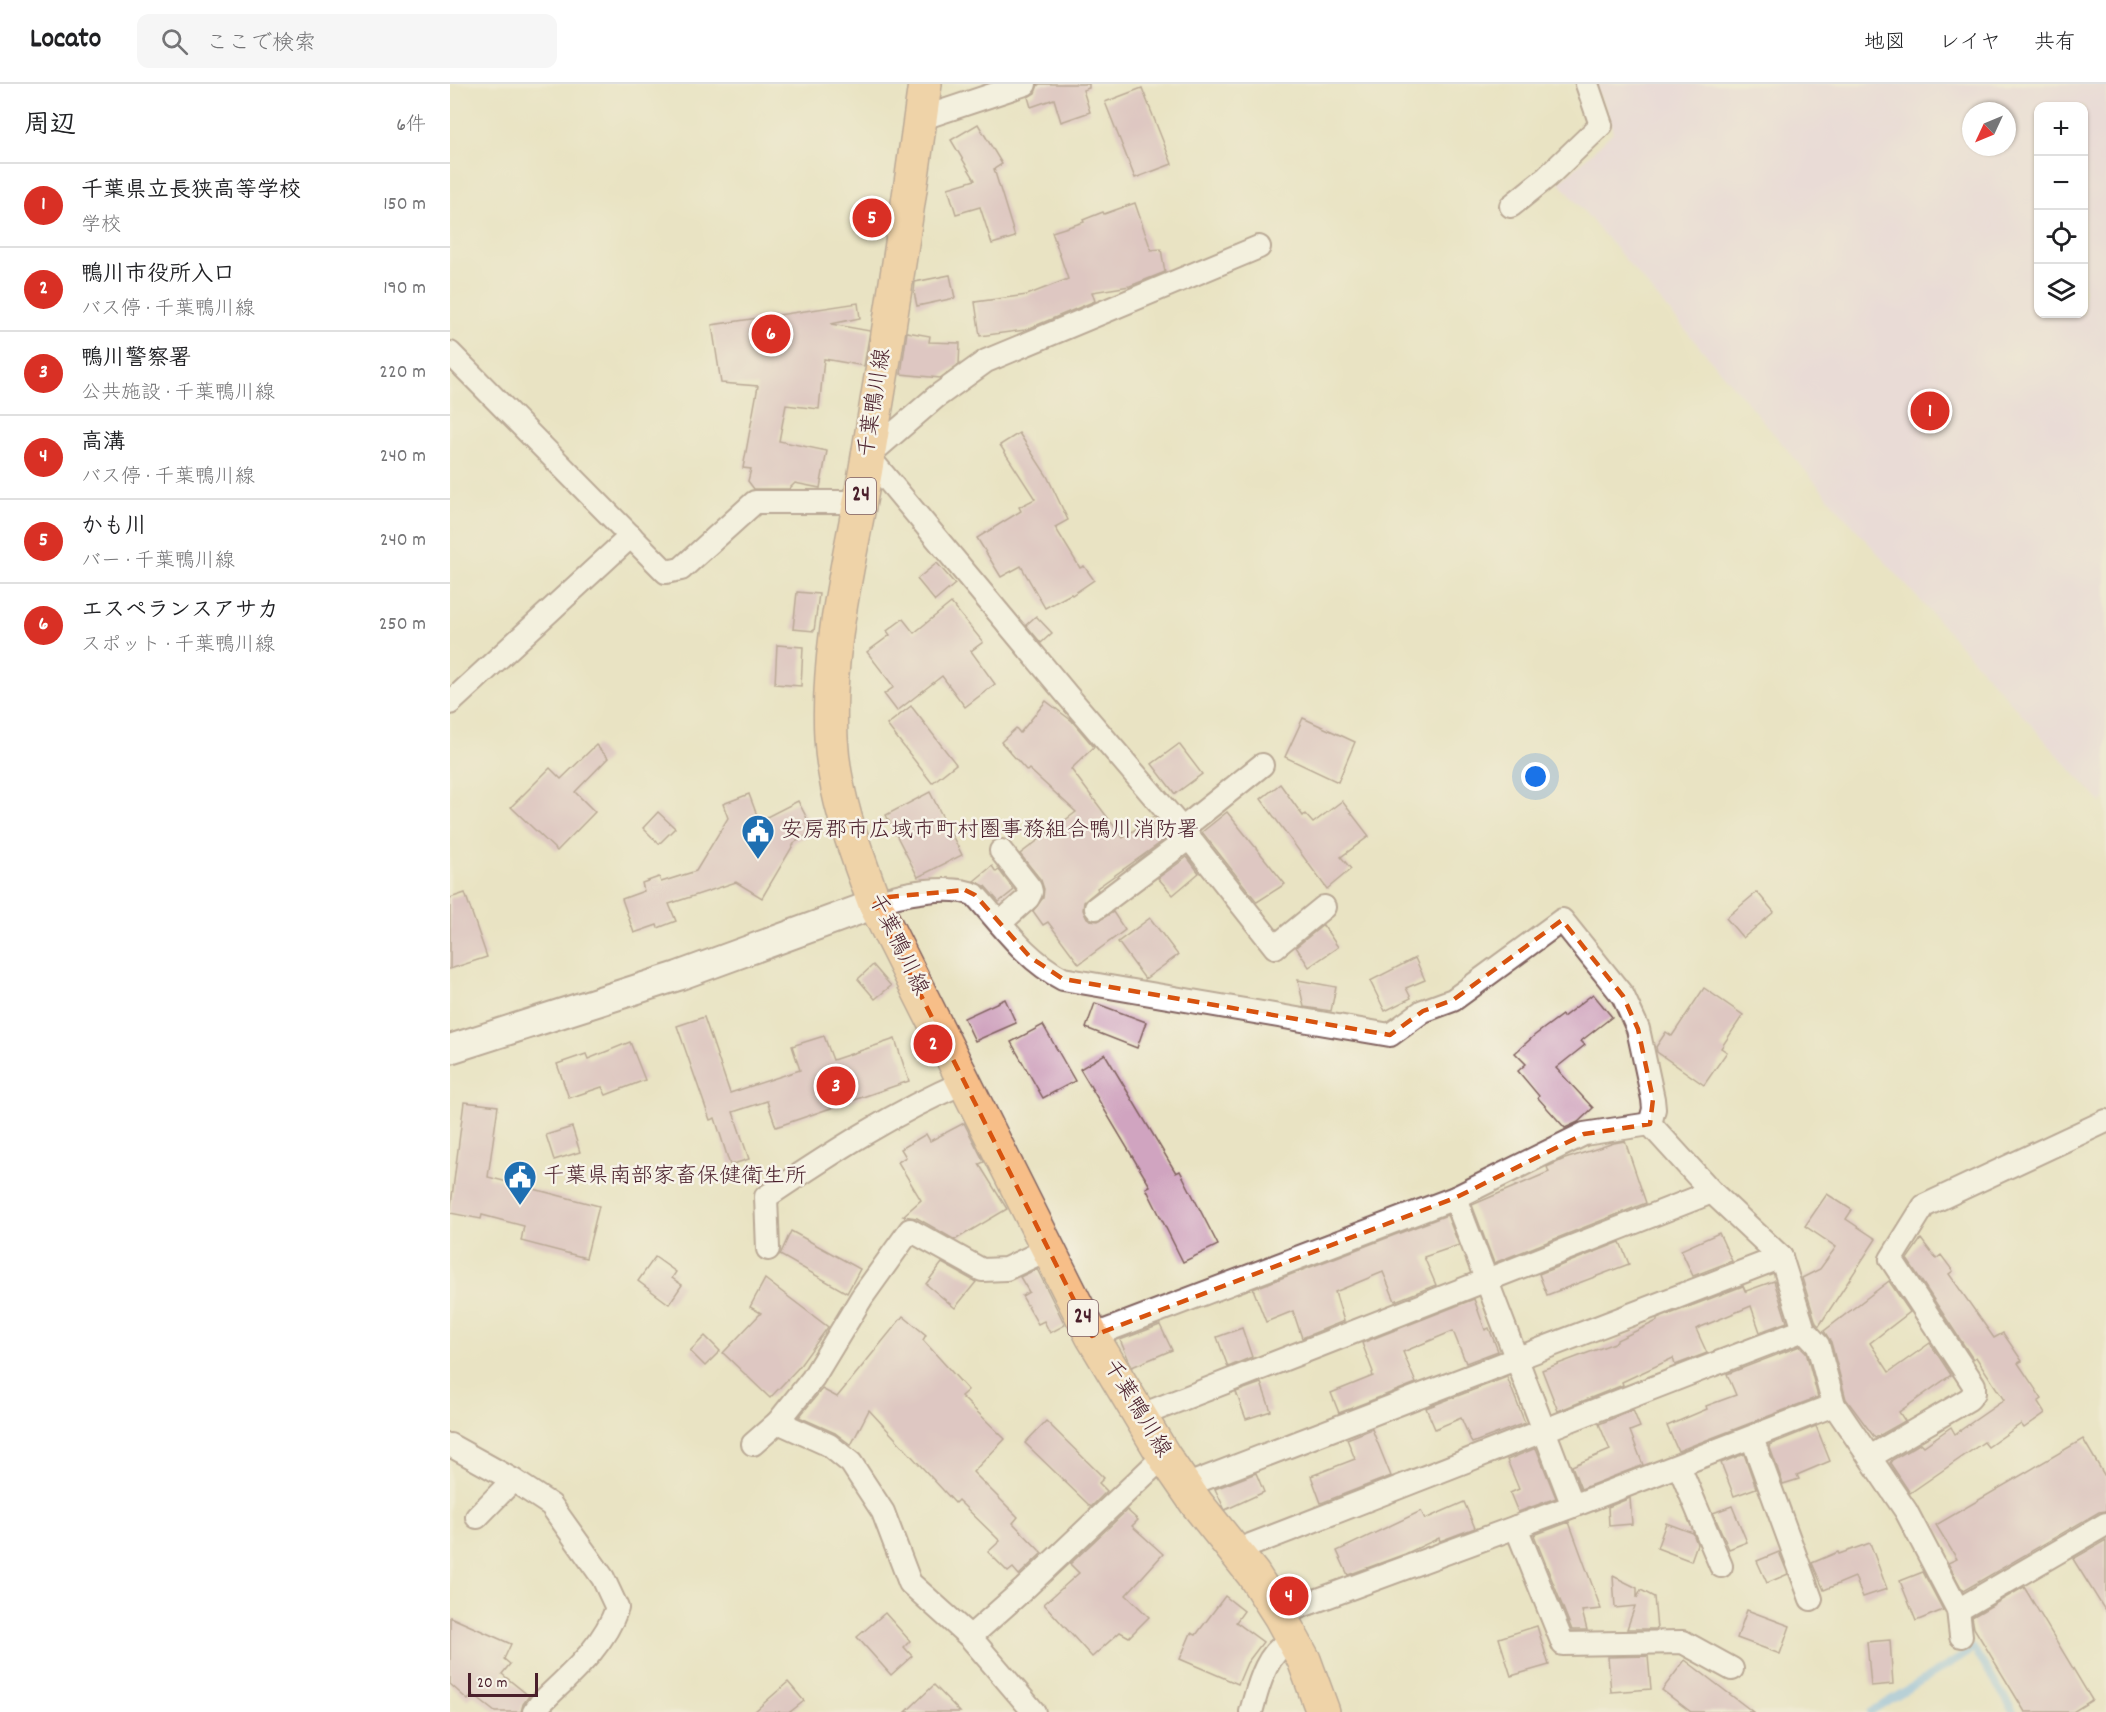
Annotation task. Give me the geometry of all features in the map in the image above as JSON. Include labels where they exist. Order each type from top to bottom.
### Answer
[{"type":"main road","name":"千葉鴨川線","points":[[925,84],[868,456],[835,634],[831,737],[838,793],[853,845],[875,904],[1092,1336],[1164,1456],[1253,1574],[1286,1627],[1304,1660],[1323,1712]]},
{"type":"street","points":[[920,119],[1025,84]]},
{"type":"street","points":[[1511,206],[1547,177],[1601,125],[1587,84]]},
{"type":"street","points":[[1259,247],[986,361],[936,397],[868,456],[1068,696],[1186,833],[1275,947],[1324,907]]},
{"type":"street","points":[[450,352],[666,572],[681,569],[755,502],[860,502]]},
{"type":"street","points":[[450,703],[631,536]]},
{"type":"street","points":[[1096,908],[1186,833],[1262,765]]},
{"type":"street","points":[[1000,923],[1028,898],[1031,892],[1001,851]]},
{"type":"street","points":[[450,1049],[678,976],[889,897],[950,889],[964,890],[975,895],[1030,957],[1047,971],[1063,979],[1390,1035],[1423,1011],[1453,1000],[1562,920],[1623,996],[1638,1029],[1653,1099],[1654,1109],[1650,1124]]},
{"type":"street","points":[[768,1249],[766,1197],[890,1118],[928,1097],[965,1082]]},
{"type":"street","points":[[1870,1457],[1969,1399],[1974,1393],[1974,1385],[1891,1258],[1924,1206],[2106,1121]]},
{"type":"street","points":[[1650,1124],[1712,1192],[1781,1257],[1804,1330],[1818,1346],[1834,1405],[1906,1511],[1958,1610],[1961,1636]]},
{"type":"street","points":[[1092,1336],[1455,1198],[1584,1134],[1650,1124]]},
{"type":"street","points":[[1139,1416],[1712,1192]]},
{"type":"street","points":[[1455,1198],[1573,1506]]},
{"type":"street","points":[[753,1444],[778,1422],[813,1378],[862,1297],[910,1230],[982,1270],[1006,1269],[1048,1249]]},
{"type":"street","points":[[1185,1486],[1781,1257]]},
{"type":"street","points":[[1235,1551],[1544,1432],[1657,1385],[1804,1330]]},
{"type":"street","points":[[1251,1712],[1261,1676],[1272,1654],[1281,1645],[1286,1627],[1299,1606],[1573,1506],[1834,1405]]},
{"type":"street","points":[[778,1422],[829,1445],[851,1463],[883,1512],[910,1583],[970,1637],[1034,1712]]},
{"type":"street","points":[[1752,1438],[1811,1599]]},
{"type":"street","points":[[450,1445],[513,1480],[551,1505],[603,1578],[617,1608],[611,1626],[591,1653],[542,1709]]},
{"type":"street","points":[[970,1637],[1164,1456]]},
{"type":"street","points":[[1679,1466],[1721,1566]]},
{"type":"street","points":[[477,1517],[513,1480]]},
{"type":"street","points":[[1958,1610],[2106,1524]]},
{"type":"street","points":[[1516,1527],[1563,1644],[1683,1642],[1732,1669]]},
{"type":"highlighted area","points":[[965,890],[975,895],[1030,957],[1063,979],[1390,1035],[1423,1011],[1453,1000],[1562,920],[1623,996],[1638,1029],[1653,1099],[1650,1124],[1584,1134],[1455,1198],[1092,1336],[875,904],[889,897]]},
{"type":"shaded area","points":[[1593,84],[2106,84],[2106,798],[2101,803],[1838,509],[1559,182],[1613,132],[1605,105]]},
{"type":"building","points":[[1040,84],[1089,84],[1089,88],[1083,90],[1090,112],[1061,122],[1054,99],[1031,107],[1028,97],[1035,93]]},
{"type":"building","points":[[1142,88],[1172,164],[1135,178],[1105,102]]},
{"type":"building","points":[[978,124],[1002,164],[994,169],[1015,237],[992,244],[980,207],[956,214],[948,188],[975,180],[951,140]]},
{"type":"building","points":[[1135,203],[1151,250],[1161,249],[1165,272],[1130,286],[1092,292],[1095,301],[1025,330],[980,336],[975,302],[1027,295],[1068,279],[1052,232],[1084,222],[1083,220],[1103,212],[1104,214]]},
{"type":"building","points":[[860,208],[887,211],[884,231],[857,228]]},
{"type":"building","points":[[950,275],[955,298],[917,306],[914,292],[915,282]]},
{"type":"building","points":[[858,303],[860,318],[831,324],[870,331],[864,366],[824,359],[819,409],[786,405],[779,441],[827,451],[820,488],[795,483],[789,489],[754,489],[748,481],[751,469],[743,468],[758,386],[721,383],[712,325]]},
{"type":"building","points":[[907,332],[930,336],[929,342],[960,343],[959,364],[940,378],[901,374]]},
{"type":"building","points":[[1019,433],[1047,476],[1068,520],[1055,527],[1080,568],[1084,566],[1094,580],[1072,595],[1045,608],[1021,566],[1001,577],[977,538],[1021,511],[1019,507],[1035,499],[1000,445]]},
{"type":"building","points":[[937,563],[955,584],[935,601],[917,579]]},
{"type":"building","points":[[797,592],[819,594],[814,631],[793,629]]},
{"type":"building","points":[[951,603],[983,642],[971,651],[995,684],[965,707],[942,676],[897,711],[884,694],[894,687],[867,652],[890,635],[887,631],[903,619],[914,633]]},
{"type":"building","points":[[1036,616],[1052,633],[1041,643],[1026,625]]},
{"type":"building","points":[[777,645],[803,647],[801,686],[775,684]]},
{"type":"building","points":[[1046,701],[1072,721],[1094,747],[1071,769],[1123,838],[1154,816],[1170,836],[1097,888],[1098,890],[1084,902],[1083,910],[1090,920],[1098,921],[1113,912],[1125,930],[1079,964],[1048,922],[1043,925],[1033,911],[1043,898],[1044,889],[1041,880],[1020,854],[1076,812],[1029,769],[1027,771],[1001,742],[1016,728],[1020,733]]},
{"type":"building","points":[[911,706],[956,764],[932,783],[887,725]]},
{"type":"building","points":[[1303,718],[1355,742],[1338,782],[1285,757]]},
{"type":"building","points":[[1179,744],[1202,774],[1175,794],[1152,764]]},
{"type":"building","points":[[596,745],[608,758],[575,792],[595,812],[557,851],[511,807],[550,768],[561,779]]},
{"type":"building","points":[[1280,784],[1303,816],[1305,814],[1313,823],[1342,801],[1369,836],[1341,857],[1351,869],[1327,889],[1261,799]]},
{"type":"building","points":[[930,792],[962,855],[918,877],[886,815]]},
{"type":"building","points":[[749,794],[759,821],[798,801],[814,832],[795,842],[762,898],[736,882],[669,904],[676,921],[634,933],[622,899],[644,891],[642,883],[659,877],[661,882],[696,871],[728,818],[723,804]]},
{"type":"building","points":[[658,812],[675,828],[659,844],[643,828]]},
{"type":"building","points":[[1227,812],[1285,884],[1257,902],[1202,832]]},
{"type":"building","points":[[1187,857],[1199,873],[1173,895],[1158,878]]},
{"type":"building","points":[[992,866],[996,872],[999,870],[1014,890],[999,902],[985,886],[974,881]]},
{"type":"building","points":[[1757,892],[1774,912],[1743,938],[1726,918]]},
{"type":"building","points":[[465,893],[487,957],[450,969],[450,898]]},
{"type":"building","points":[[1150,918],[1178,955],[1145,979],[1118,942]]},
{"type":"building","points":[[1323,925],[1338,947],[1309,967],[1296,947]]},
{"type":"building","points":[[1415,958],[1425,980],[1406,988],[1411,998],[1385,1011],[1370,981]]},
{"type":"building","points":[[873,965],[891,986],[875,999],[858,979]]},
{"type":"building","points":[[1298,980],[1336,987],[1331,1011],[1304,1007]]},
{"type":"building","points":[[1704,988],[1743,1015],[1721,1048],[1727,1052],[1704,1085],[1657,1052],[1656,1047],[1666,1032],[1672,1036]]},
{"type":"building","points":[[1593,994],[1612,1017],[1581,1041],[1585,1045],[1556,1068],[1593,1108],[1578,1122],[1565,1128],[1518,1071],[1526,1064],[1515,1053],[1535,1035]]},
{"type":"building","points":[[1005,999],[1016,1023],[975,1041],[964,1018]]},
{"type":"building","points":[[1095,1003],[1146,1022],[1137,1048],[1086,1028]]},
{"type":"building","points":[[704,1017],[730,1093],[800,1070],[792,1046],[824,1036],[833,1060],[895,1039],[909,1081],[776,1127],[767,1101],[733,1112],[749,1159],[730,1165],[715,1118],[710,1120],[677,1026]]},
{"type":"building","points":[[1043,1025],[1075,1081],[1043,1098],[1011,1042]]},
{"type":"building","points":[[630,1042],[645,1080],[606,1095],[602,1087],[569,1098],[557,1064],[586,1054],[588,1059]]},
{"type":"building","points":[[1105,1054],[1176,1173],[1180,1171],[1218,1245],[1183,1262],[1146,1188],[1150,1186],[1080,1069]]},
{"type":"building","points":[[464,1102],[498,1106],[488,1177],[599,1206],[586,1258],[521,1241],[524,1226],[482,1215],[481,1219],[450,1213]]},
{"type":"building","points":[[964,1123],[984,1162],[979,1164],[1007,1209],[955,1240],[917,1218],[903,1216],[921,1200],[898,1162],[906,1157],[901,1149],[926,1134],[930,1141]]},
{"type":"building","points":[[572,1127],[580,1152],[554,1160],[546,1135]]},
{"type":"building","points":[[1625,1141],[1646,1203],[1494,1263],[1472,1205],[1549,1172],[1547,1167],[1562,1160]]},
{"type":"building","points":[[1827,1194],[1852,1210],[1846,1219],[1876,1239],[1819,1326],[1816,1323],[1802,1278],[1820,1269],[1836,1247],[1805,1226]]},
{"type":"building","points":[[1447,1215],[1459,1245],[1424,1257],[1436,1285],[1395,1301],[1383,1272],[1335,1292],[1344,1321],[1302,1338],[1293,1311],[1266,1322],[1253,1289]]},
{"type":"building","points":[[791,1231],[860,1269],[847,1293],[780,1255]]},
{"type":"building","points":[[1719,1233],[1732,1261],[1693,1276],[1681,1250]]},
{"type":"building","points":[[1921,1239],[1936,1259],[1941,1255],[1953,1271],[1949,1274],[1994,1338],[2003,1333],[2022,1361],[2018,1363],[2042,1399],[2038,1402],[2045,1413],[2024,1428],[2021,1424],[1988,1447],[1984,1442],[1910,1493],[1890,1463],[1892,1460],[1921,1443],[1924,1446],[1951,1427],[1955,1434],[2004,1400],[1976,1357],[1973,1359],[1907,1259]]},
{"type":"building","points":[[1620,1242],[1629,1264],[1547,1295],[1539,1274]]},
{"type":"building","points":[[655,1257],[676,1272],[672,1278],[682,1285],[669,1304],[638,1281]]},
{"type":"building","points":[[942,1263],[976,1282],[955,1308],[926,1284]]},
{"type":"building","points":[[1037,1269],[1065,1325],[1050,1333],[1044,1321],[1038,1324],[1022,1296],[1029,1292],[1020,1277]]},
{"type":"building","points":[[765,1279],[828,1327],[799,1367],[770,1398],[723,1353],[761,1313],[750,1307]]},
{"type":"building","points":[[1774,1281],[1787,1322],[1760,1332],[1751,1306],[1696,1329],[1707,1353],[1675,1365],[1673,1358],[1622,1382],[1623,1385],[1558,1411],[1542,1370],[1617,1342],[1657,1319],[1743,1286],[1746,1293],[1746,1291]]},
{"type":"building","points":[[1889,1281],[1910,1312],[1870,1343],[1889,1372],[1930,1343],[1951,1375],[1899,1412],[1905,1421],[1875,1438],[1846,1399],[1831,1342],[1824,1331]]},
{"type":"building","points":[[1474,1299],[1485,1330],[1489,1328],[1498,1351],[1466,1363],[1453,1331],[1403,1352],[1416,1383],[1339,1413],[1331,1393],[1373,1376],[1362,1343]]},
{"type":"building","points":[[903,1316],[926,1335],[923,1340],[968,1390],[961,1396],[1005,1439],[973,1472],[1018,1517],[1013,1523],[1042,1553],[1019,1575],[1013,1568],[1008,1572],[988,1552],[1000,1541],[958,1500],[955,1503],[869,1410],[851,1445],[835,1433],[799,1417],[822,1389],[837,1397]]},
{"type":"building","points":[[1160,1325],[1172,1350],[1132,1367],[1120,1340]]},
{"type":"building","points":[[1242,1328],[1252,1357],[1228,1367],[1217,1337]]},
{"type":"building","points":[[705,1336],[720,1351],[705,1366],[690,1351]]},
{"type":"building","points":[[1800,1346],[1806,1352],[1818,1397],[1678,1451],[1667,1426],[1707,1409],[1706,1406],[1736,1395],[1727,1374]]},
{"type":"building","points":[[1507,1377],[1525,1423],[1472,1443],[1461,1418],[1435,1429],[1426,1408]]},
{"type":"building","points":[[1261,1383],[1271,1411],[1246,1419],[1236,1392]]},
{"type":"building","points":[[1633,1410],[1640,1427],[1630,1431],[1643,1465],[1581,1489],[1572,1466],[1610,1450],[1599,1424]]},
{"type":"building","points":[[1046,1421],[1104,1478],[1099,1483],[1107,1491],[1091,1507],[1025,1443]]},
{"type":"building","points":[[1816,1426],[1830,1461],[1797,1475],[1799,1479],[1783,1484],[1769,1445]]},
{"type":"building","points":[[1372,1429],[1391,1476],[1321,1503],[1311,1476],[1355,1459],[1347,1439]]},
{"type":"building","points":[[2083,1439],[2106,1478],[2106,1511],[2099,1512],[1963,1591],[1948,1563],[1957,1559],[1936,1525]]},
{"type":"building","points":[[1536,1448],[1556,1498],[1518,1512],[1510,1493],[1519,1489],[1507,1460]]},
{"type":"building","points":[[1744,1454],[1756,1488],[1734,1496],[1721,1463]]},
{"type":"building","points":[[1256,1473],[1264,1492],[1225,1510],[1215,1489]]},
{"type":"building","points":[[1630,1498],[1632,1524],[1609,1526],[1608,1507]]},
{"type":"building","points":[[1464,1502],[1475,1528],[1440,1541],[1439,1538],[1405,1554],[1348,1575],[1337,1551],[1421,1511],[1425,1519]]},
{"type":"building","points":[[1732,1506],[1747,1542],[1729,1549],[1713,1513]]},
{"type":"building","points":[[1127,1510],[1138,1520],[1132,1526],[1163,1554],[1126,1595],[1149,1617],[1129,1637],[1120,1632],[1092,1657],[1044,1604],[1079,1573],[1070,1564]]},
{"type":"building","points":[[1569,1522],[1601,1609],[1582,1611],[1587,1630],[1572,1630],[1534,1535]]},
{"type":"building","points":[[1666,1523],[1693,1533],[1697,1544],[1691,1561],[1657,1548]]},
{"type":"building","points":[[2106,1540],[2106,1612],[2073,1559]]},
{"type":"building","points":[[1870,1543],[1887,1589],[1863,1597],[1855,1577],[1824,1590],[1812,1563],[1838,1552],[1839,1554]]},
{"type":"building","points":[[1779,1552],[1788,1574],[1767,1583],[1757,1561]]},
{"type":"building","points":[[1923,1572],[1943,1610],[1916,1621],[1900,1581]]},
{"type":"building","points":[[1613,1576],[1637,1588],[1637,1598],[1641,1590],[1654,1597],[1657,1629],[1627,1629],[1635,1606],[1615,1608]]},
{"type":"building","points":[[2024,1587],[2092,1700],[2073,1712],[2025,1712],[1974,1628],[1972,1617]]},
{"type":"building","points":[[1225,1596],[1244,1611],[1236,1622],[1263,1642],[1247,1663],[1238,1684],[1180,1659],[1191,1633],[1196,1635]]},
{"type":"building","points":[[1747,1610],[1790,1626],[1780,1654],[1737,1638]]},
{"type":"building","points":[[885,1613],[910,1641],[904,1647],[912,1656],[891,1675],[857,1637]]},
{"type":"building","points":[[450,1617],[511,1644],[504,1659],[510,1664],[502,1674],[529,1696],[521,1712],[495,1712],[473,1695],[468,1700],[450,1684]]},
{"type":"building","points":[[1537,1626],[1549,1665],[1511,1676],[1499,1638]]},
{"type":"building","points":[[1890,1640],[1893,1684],[1871,1686],[1867,1642]]},
{"type":"building","points":[[1648,1656],[1651,1689],[1611,1692],[1608,1657]]},
{"type":"building","points":[[1685,1660],[1753,1712],[1691,1712],[1662,1690]]},
{"type":"building","points":[[788,1682],[804,1701],[790,1712],[754,1712]]},
{"type":"building","points":[[934,1685],[960,1712],[906,1712]]},
{"type":"waterway","points":[[1870,1712],[1974,1649],[2014,1712]]},
{"type":"place","name":"かも川","points":[[872,218]]},
{"type":"place","name":"エスペランスアサカ","points":[[771,334]]},
{"type":"place","name":"千葉県立長狭高等学校","points":[[1930,411]]},
{"type":"place","name":"安房郡市広域市町村圏事務組合鴨川消防署","points":[[758,860]]},
{"type":"place","name":"鴨川市役所入口","points":[[933,1044]]},
{"type":"place","name":"鴨川警察署","points":[[836,1086]]},
{"type":"place","name":"千葉県南部家畜保健衛生所","points":[[520,1206]]},
{"type":"place","name":"高溝","points":[[1289,1596]]}]
